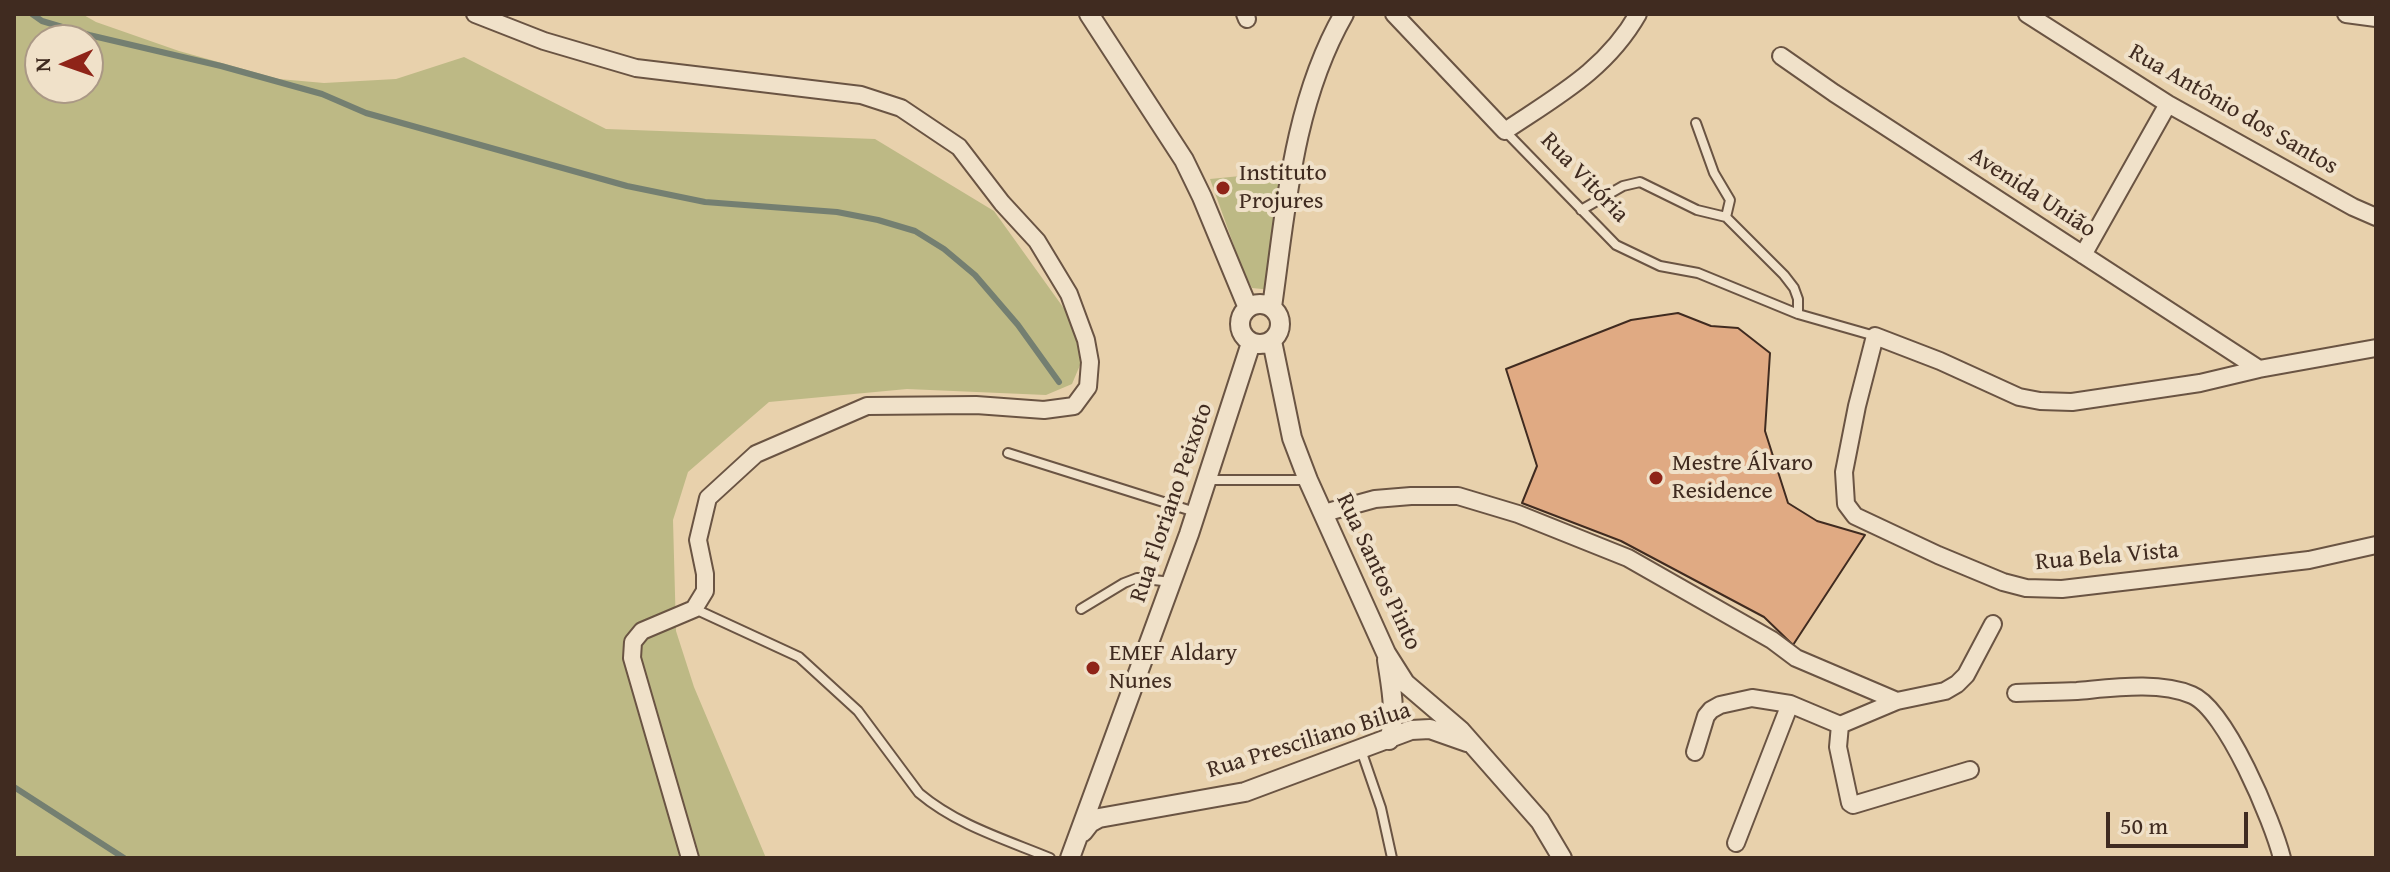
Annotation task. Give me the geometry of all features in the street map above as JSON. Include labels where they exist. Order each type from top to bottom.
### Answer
[{"type":"street","points":[[475,14],[544,41],[636,68],[861,95],[901,108],[959,147],[1002,203],[1037,241],[1069,294],[1086,340],[1090,362],[1088,387],[1074,406],[1044,410],[976,405],[867,406],[756,454],[708,498],[698,540],[705,591],[694,609],[642,631],[633,642],[632,658],[690,858]]},
{"type":"street","points":[[1089,14],[1184,160],[1248,308]]},
{"type":"street","points":[[1272,307],[1299,131],[1321,60],[1344,14]]},
{"type":"street","name":"Rua Vitória","points":[[1394,14],[1505,131]]},
{"type":"street","points":[[1505,131],[1589,75],[1624,38],[1638,14]]},
{"type":"street","name":"Rua Antônio dos Santos","points":[[2027,14],[2168,104],[2376,217]]},
{"type":"street","points":[[2346,14],[2376,18]]},
{"type":"street","name":"Avenida União","points":[[1781,56],[2259,369]]},
{"type":"street","points":[[2083,255],[2168,104]]},
{"type":"street","points":[[1255,304],[1272,307],[1280,317],[1280,331],[1272,341],[1262,345],[1251,343],[1243,336],[1241,316],[1255,304]]},
{"type":"street","points":[[1875,336],[2019,397],[2072,402],[2200,383],[2376,348]]},
{"type":"street","name":"Rua Bela Vista","points":[[1875,336],[1844,472],[1846,504],[1855,516],[1938,555],[2003,582],[2026,588],[2062,589],[2309,560],[2376,545]]},
{"type":"street","name":"Rua Santos Pinto","points":[[1272,341],[1292,438],[1386,653],[1405,683],[1471,743],[1540,821],[1562,858]]},
{"type":"street","name":"Rua Floriano Peixoto","points":[[1074,850],[1196,512],[1251,343]]},
{"type":"street","points":[[1324,513],[1375,499],[1458,496],[1518,514],[1628,558],[1772,640],[1796,658],[1897,701]]},
{"type":"street","points":[[1695,752],[1706,716],[1720,705],[1752,698],[1790,704],[1840,725],[1897,701],[1945,691],[1966,675],[1993,624]]},
{"type":"street","points":[[1386,653],[1394,706],[1389,740]]},
{"type":"street","points":[[2016,693],[2134,687],[2195,695],[2230,737],[2282,858]]},
{"type":"street","points":[[1736,843],[1790,704]]},
{"type":"street","points":[[1840,725],[1838,747],[1850,803],[1853,805],[1970,770]]},
{"type":"street","name":"Rua Presciliano Bilua","points":[[1074,850],[1092,821],[1245,792],[1411,730],[1430,729],[1471,743]]},
{"type":"street","points":[[1098,780],[1102,799],[1126,813]]},
{"type":"lane","points":[[1696,123],[1714,173],[1730,200],[1726,217]]},
{"type":"lane","name":"Rua Vitória","points":[[1505,131],[1616,245],[1660,266],[1698,273],[1798,314],[1875,336]]},
{"type":"lane","points":[[1581,210],[1623,186],[1640,182],[1697,210],[1726,217],[1794,288],[1798,314]]},
{"type":"lane","points":[[1008,453],[1196,512]]},
{"type":"lane","points":[[1206,480],[1308,480]]},
{"type":"lane","points":[[1081,609],[1137,578],[1171,582]]},
{"type":"lane","points":[[694,609],[799,657],[858,711],[919,793],[930,802],[958,821],[1050,858]]},
{"type":"lane","points":[[1361,750],[1395,858]]},
{"type":"shaded area","points":[[14,14],[82,14],[102,24],[24,24],[24,104],[104,104],[104,25],[179,51],[279,79],[324,83],[396,79],[464,57],[606,129],[875,139],[994,211],[1078,328],[1083,358],[1072,384],[1046,395],[907,389],[769,402],[688,472],[673,520],[676,631],[694,687],[766,858],[14,858]]},
{"type":"shaded area","points":[[1281,172],[1272,290],[1252,288],[1210,179]]},
{"type":"building","name":"Mestre Álvaro Residence","points":[[1678,313],[1711,326],[1738,328],[1770,353],[1765,431],[1788,503],[1817,521],[1865,535],[1793,645],[1764,617],[1621,541],[1522,503],[1537,466],[1506,369],[1631,320]]},
{"type":"waterway","points":[[32,14],[42,21],[89,35],[322,94],[366,113],[627,186],[705,202],[837,212],[915,231],[944,249],[975,275],[1018,325],[1059,382]]},
{"type":"waterway","points":[[14,787],[124,858]]},
{"type":"place","name":"Instituto Projures","points":[[1223,188]]},
{"type":"place","name":"Mestre Álvaro Residence","points":[[1656,478]]},
{"type":"place","name":"EMEF Aldary Nunes","points":[[1093,668]]}]
